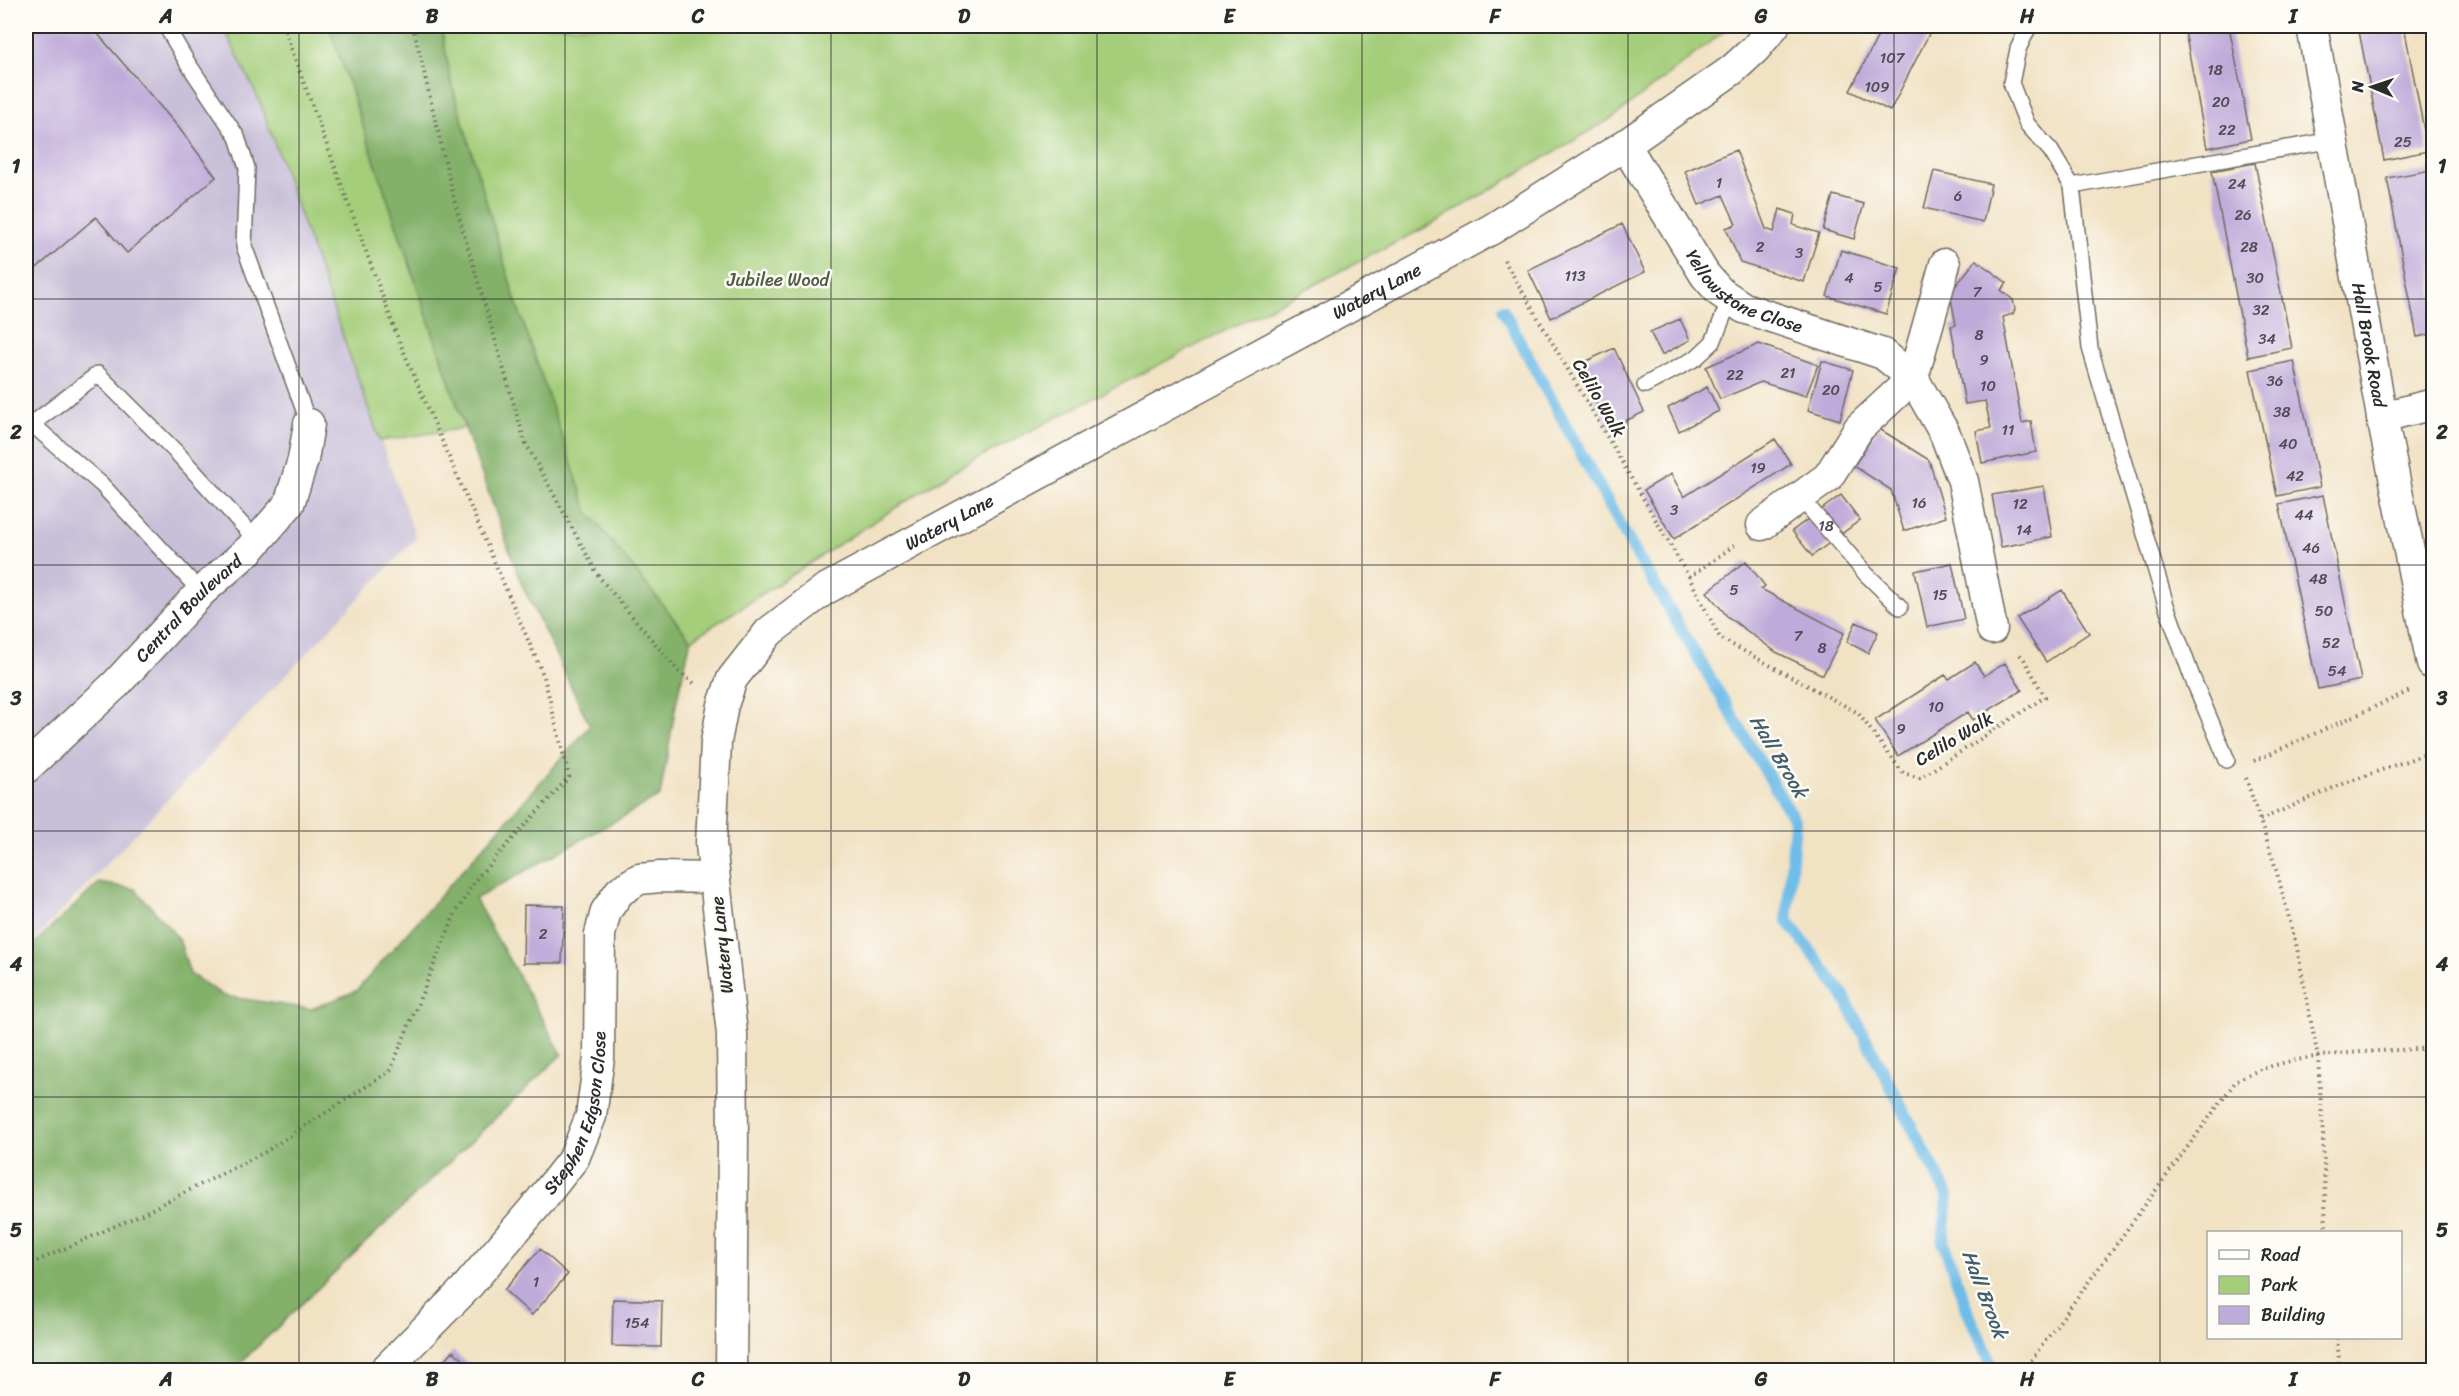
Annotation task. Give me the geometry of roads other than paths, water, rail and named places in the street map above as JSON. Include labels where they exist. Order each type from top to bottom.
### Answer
[{"type":"street","name":"Watery Lane","points":[[731,1371],[732,1034],[711,844],[716,742],[723,705],[732,679],[769,632],[824,590],[1492,229],[1625,145],[1732,70],[1755,49],[1774,26]]},
{"type":"street","name":"Hall Brook Road","points":[[2312,26],[2428,674]]},
{"type":"street","name":"Yellowstone Close","points":[[1625,145],[1705,275],[1719,292],[1744,308],[1883,354],[1913,378],[1945,434],[1963,481],[1992,630]]},
{"type":"street","points":[[1762,525],[1827,477],[1859,428],[1913,378],[1945,264]]},
{"type":"street","points":[[2382,417],[2433,404]]},
{"type":"street","name":"Central Boulevard","points":[[26,768],[116,684],[201,592],[256,541],[289,504],[303,460],[309,424]]},
{"type":"street","name":"Stephen Edgson Close","points":[[385,1371],[465,1288],[542,1200],[574,1158],[591,1116],[599,1058],[600,934],[606,911],[620,891],[639,879],[714,878]]},
{"type":"lane","points":[[166,26],[237,137],[247,168],[244,246],[309,424]]},
{"type":"lane","points":[[2029,26],[2018,50],[2011,83],[2027,124],[2051,151],[2072,186],[2090,348],[2166,605],[2192,677],[2227,760]]},
{"type":"lane","points":[[2072,186],[2333,140]]},
{"type":"lane","points":[[1645,385],[1696,358],[1713,342],[1730,299]]},
{"type":"lane","points":[[201,592],[102,485],[29,427],[98,374],[178,454],[256,541]]},
{"type":"lane","points":[[1800,497],[1866,574],[1900,607]]},
{"type":"waterway","name":"Hall Brook","points":[[1503,310],[1631,545],[1795,821],[1787,920],[1842,993],[1948,1196],[1943,1242],[1968,1312],[1994,1370]]},
{"type":"park label","name":"Jubilee Wood","points":[[778,280]]}]
